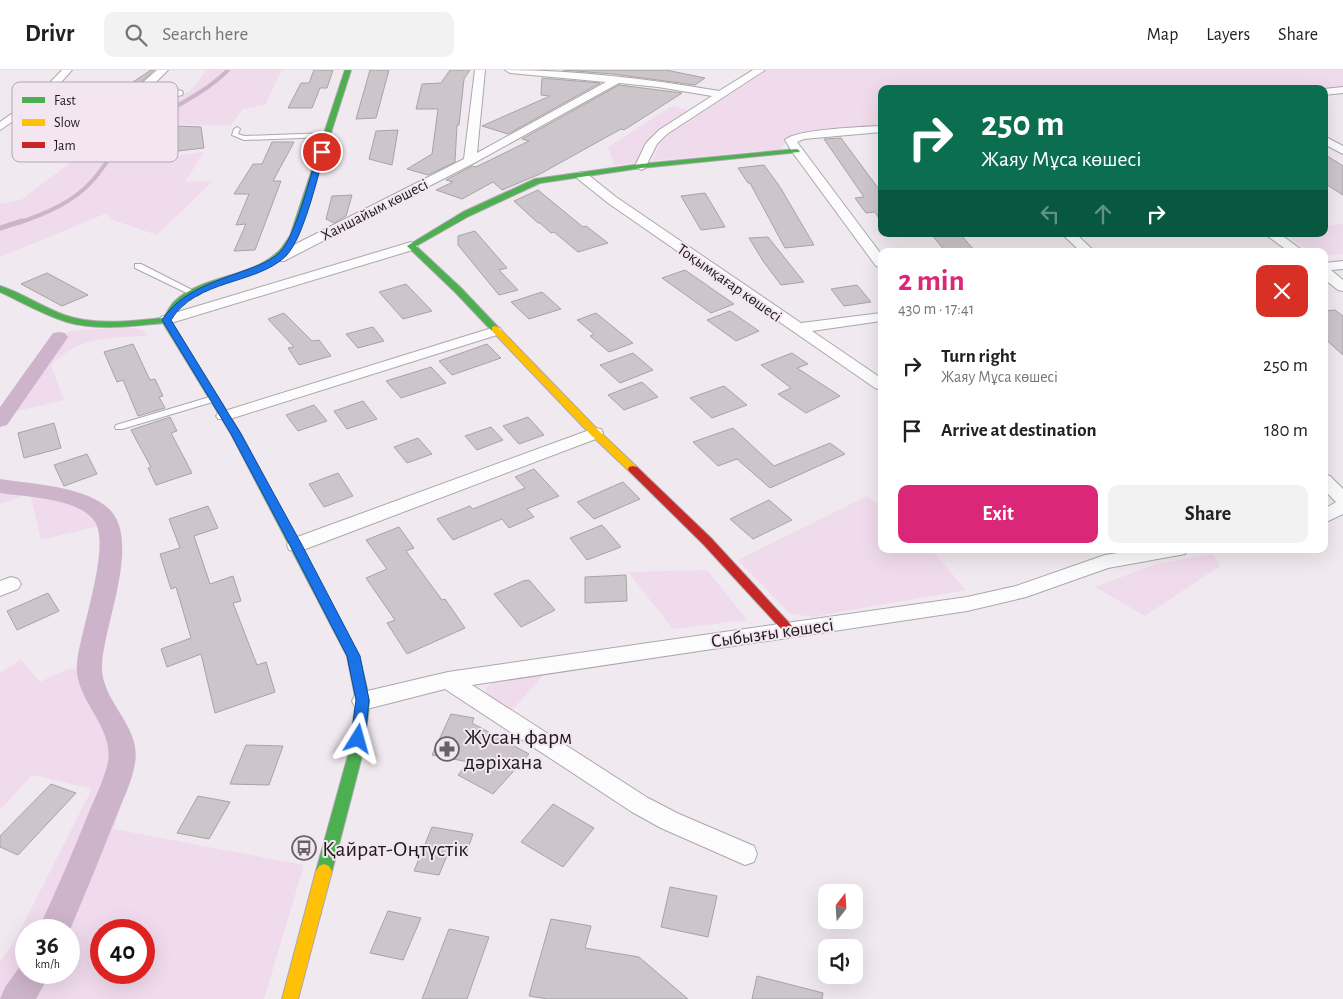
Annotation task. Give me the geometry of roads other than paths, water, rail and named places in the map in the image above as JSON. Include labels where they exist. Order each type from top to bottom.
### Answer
[{"type":"street","points":[[56,82],[67,70]]},
{"type":"street","points":[[150,82],[164,70]]},
{"type":"street","points":[[166,320],[174,309],[196,294],[262,267],[279,258],[287,249],[294,236],[348,70]]},
{"type":"street","points":[[470,161],[480,70]]},
{"type":"street","points":[[510,70],[658,84],[722,94]]},
{"type":"street","points":[[641,166],[652,143],[663,132],[760,70]]},
{"type":"street","name":"Ханшайым көшесі","points":[[279,258],[470,161],[616,81]]},
{"type":"street","points":[[1328,92],[1343,90]]},
{"type":"street","points":[[0,127],[12,118]]},
{"type":"street","points":[[878,129],[798,136],[791,140],[797,151],[878,259]]},
{"type":"street","points":[[1328,142],[1343,151]]},
{"type":"street","points":[[0,289],[69,319],[82,322],[116,324],[166,320],[411,246],[466,214],[526,184],[641,166],[797,151]]},
{"type":"street","name":"Тоқымқағар көшесі","points":[[582,176],[612,200],[878,383]]},
{"type":"street","points":[[1071,237],[1084,248]]},
{"type":"street","points":[[1276,237],[1292,248]]},
{"type":"street","points":[[411,246],[458,290],[595,433],[707,541],[788,629]]},
{"type":"street","points":[[1328,267],[1343,265]]},
{"type":"street","points":[[1328,275],[1343,287]]},
{"type":"street","points":[[798,328],[878,317]]},
{"type":"street","points":[[166,320],[213,400],[236,434],[296,545],[353,656],[362,700],[356,752],[290,999]]},
{"type":"street","points":[[224,416],[495,330]]},
{"type":"street","points":[[296,545],[595,433]]},
{"type":"street","points":[[1328,484],[1343,499]]},
{"type":"street","points":[[1328,515],[1343,506]]},
{"type":"street","name":"Сыбызғы көшесі","points":[[362,700],[448,680],[967,604],[1019,592],[1100,555],[1126,553]]},
{"type":"street","points":[[448,680],[640,805],[670,821],[745,854]]},
{"type":"lane","points":[[237,130],[236,137],[244,138],[327,135]]},
{"type":"lane","points":[[138,266],[196,294]]},
{"type":"lane","points":[[119,427],[213,400]]},
{"type":"waterway","points":[[178,105],[206,88],[228,70]]},
{"type":"waterway","points":[[18,223],[49,211],[77,195],[93,180],[106,162]]},
{"type":"waterway","points":[[0,228],[22,221]]},
{"type":"waterway","points":[[0,421],[59,337]]},
{"type":"waterway","points":[[0,486],[55,494],[82,502],[94,508],[103,516],[109,527],[111,542],[110,559],[94,630],[89,670],[93,688],[118,736],[122,758],[113,790],[59,919]]},
{"type":"waterway","points":[[17,999],[27,984]]},
{"type":"place","name":"Жусан фарм дәріхана","points":[[447,749]]},
{"type":"place","name":"Қайрат-Оңтүстік","points":[[304,848]]}]
